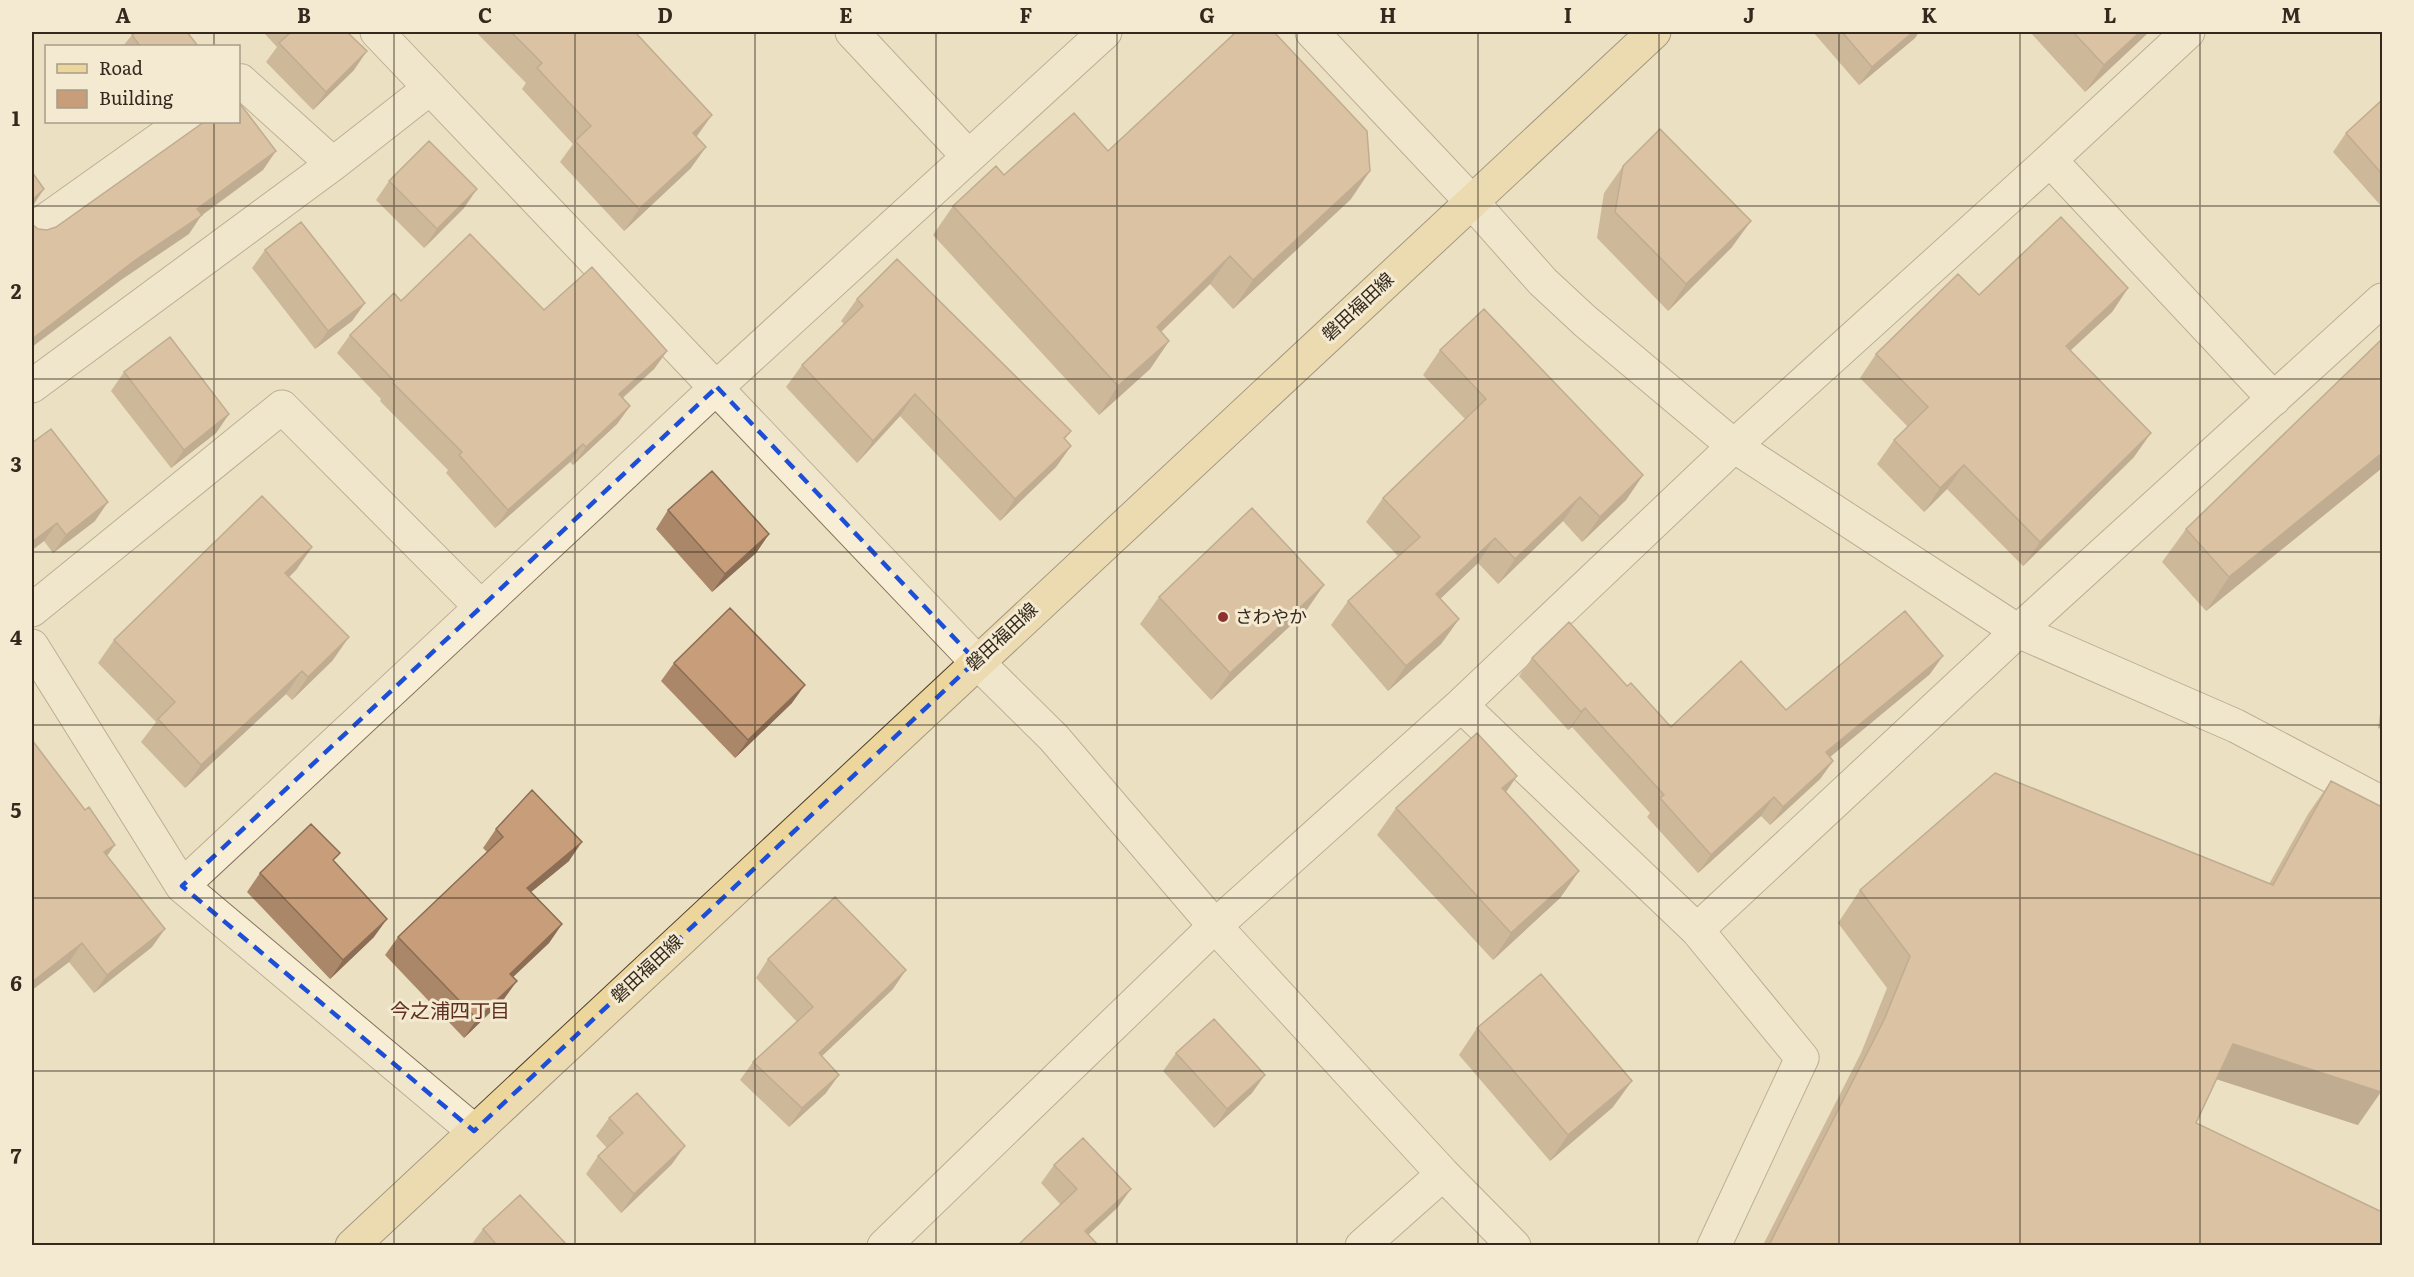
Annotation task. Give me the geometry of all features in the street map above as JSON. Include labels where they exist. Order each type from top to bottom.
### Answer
[{"type":"main road","name":"磐田福田線","points":[[352,1245],[976,661],[1654,32]]},
{"type":"street","points":[[377,32],[976,661],[1054,738],[1215,926],[1443,1174],[1514,1245]]},
{"type":"street","points":[[852,32],[968,156]]},
{"type":"street","points":[[182,886],[717,387],[1105,32]]},
{"type":"street","points":[[1312,32],[1472,202],[1543,282],[1734,446],[2018,631],[2236,726],[2382,803]]},
{"type":"street","points":[[884,1245],[1215,926],[1461,705],[1734,446],[2188,32]]},
{"type":"street","points":[[240,81],[333,164]]},
{"type":"street","points":[[32,386],[333,164],[430,88]]},
{"type":"street","points":[[32,230],[183,123]]},
{"type":"street","points":[[2050,160],[2274,399]]},
{"type":"street","points":[[1697,930],[2018,631],[2382,300]]},
{"type":"street","points":[[32,610],[282,407],[481,608]]},
{"type":"street","points":[[32,645],[182,886],[474,1131]]},
{"type":"street","points":[[1461,705],[1697,930],[1802,1058],[1714,1245]]},
{"type":"street","points":[[1362,1245],[1443,1174]]},
{"type":"highlighted area","points":[[717,387],[976,661],[474,1131],[182,886]]},
{"type":"building","points":[[136,32],[187,32],[197,45],[139,45],[132,35]]},
{"type":"building","points":[[291,32],[347,32],[367,51],[326,92],[279,43]]},
{"type":"building","points":[[511,32],[635,32],[712,115],[693,133],[706,147],[639,209],[575,141],[591,126],[537,68],[542,63]]},
{"type":"building","points":[[1236,32],[1274,32],[1367,131],[1370,171],[1253,280],[1230,256],[1157,327],[1169,341],[1118,386],[953,206],[996,166],[1004,175],[1074,113],[1108,151]]},
{"type":"building","points":[[1842,32],[1913,32],[1872,67]]},
{"type":"building","points":[[2073,32],[2140,32],[2104,65]]},
{"type":"building","points":[[2382,100],[2382,174],[2346,133]]},
{"type":"building","points":[[240,104],[276,151],[197,209],[202,215],[134,261],[32,339],[32,224],[38,229],[47,230],[56,227],[203,123],[240,123]]},
{"type":"building","points":[[1660,129],[1751,221],[1686,284],[1615,212],[1623,166]]},
{"type":"building","points":[[429,141],[477,189],[437,229],[389,181]]},
{"type":"building","points":[[32,172],[44,189],[32,200]]},
{"type":"building","points":[[2061,217],[2128,288],[2066,346],[2151,433],[2040,542],[1964,465],[1940,488],[1894,440],[1928,407],[1876,354],[1958,274],[1979,295]]},
{"type":"building","points":[[301,222],[365,303],[328,331],[265,250]]},
{"type":"building","points":[[470,234],[544,310],[592,267],[667,351],[619,394],[630,406],[586,447],[583,444],[508,510],[459,455],[462,452],[393,383],[394,381],[350,335],[394,293],[401,301]]},
{"type":"building","points":[[897,259],[1071,431],[1064,438],[1071,446],[1015,499],[915,394],[873,441],[802,365],[863,306],[857,299]]},
{"type":"building","points":[[1484,309],[1643,475],[1600,517],[1580,497],[1515,559],[1495,538],[1436,594],[1459,619],[1406,666],[1348,601],[1420,537],[1383,498],[1486,399],[1440,350]]},
{"type":"building","points":[[170,337],[229,414],[184,450],[124,372]]},
{"type":"building","points":[[2382,339],[2382,453],[2229,577],[2186,529]]},
{"type":"building","points":[[51,429],[108,502],[66,535],[57,523],[32,542],[32,443]]},
{"type":"building","points":[[712,471],[769,534],[725,574],[668,510]]},
{"type":"building","points":[[262,496],[312,547],[285,573],[349,637],[308,677],[302,671],[201,765],[158,719],[175,702],[114,640]]},
{"type":"building","name":"さわやか","points":[[1252,508],[1324,585],[1230,673],[1159,597]]},
{"type":"building","points":[[730,608],[805,685],[748,740],[674,663]]},
{"type":"building","points":[[1905,611],[1943,656],[1826,752],[1833,761],[1783,807],[1774,797],[1711,855],[1660,798],[1664,795],[1585,708],[1581,712],[1532,658],[1569,622],[1627,686],[1631,683],[1671,727],[1741,661],[1786,710]]},
{"type":"building","points":[[1477,733],[1517,776],[1502,788],[1579,871],[1511,933],[1396,808]]},
{"type":"building","points":[[32,740],[85,810],[89,807],[115,845],[104,852],[165,929],[107,975],[82,943],[32,982]]},
{"type":"building","points":[[1995,773],[2273,885],[2331,781],[2382,807],[2381,1092],[2233,1044],[2196,1123],[2382,1212],[2382,1245],[1769,1245],[1884,1020],[1910,956],[1860,890]]},
{"type":"building","points":[[532,790],[582,842],[527,888],[562,924],[510,974],[517,981],[477,1019],[398,937],[503,837],[496,829]]},
{"type":"building","points":[[311,824],[340,853],[333,860],[387,919],[343,960],[260,873]]},
{"type":"building","points":[[835,897],[906,970],[819,1053],[839,1075],[802,1108],[753,1062],[813,1007],[768,959]]},
{"type":"building","points":[[1541,974],[1632,1081],[1568,1135],[1477,1028]]},
{"type":"building","points":[[1214,1019],[1265,1075],[1227,1109],[1176,1053]]},
{"type":"building","points":[[637,1093],[685,1146],[634,1194],[598,1156],[623,1133],[609,1118]]},
{"type":"building","points":[[1083,1138],[1131,1189],[1085,1231],[1098,1245],[1018,1245],[1077,1189],[1054,1165]]},
{"type":"building","points":[[520,1195],[567,1245],[494,1245],[496,1244],[483,1229]]},
{"type":"place","name":"さわやか","points":[[1223,617]]},
{"type":"district","name":"今之浦四丁目","points":[[450,1011]]}]
